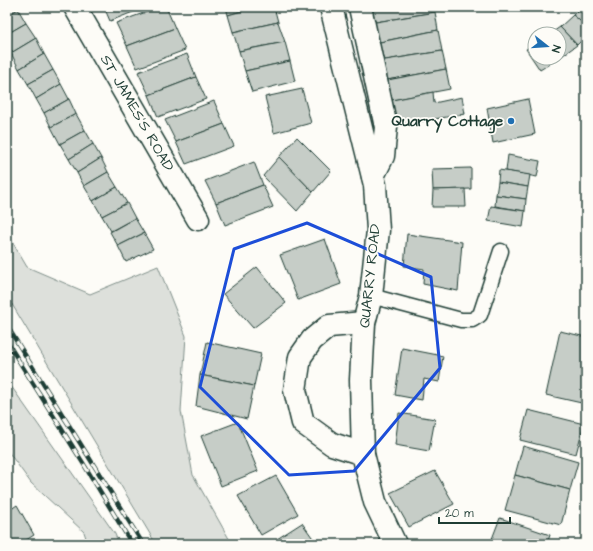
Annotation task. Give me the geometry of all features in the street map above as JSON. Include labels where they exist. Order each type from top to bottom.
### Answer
[{"type":"street","name":"ST JAMES'S ROAD","points":[[75,7],[198,220]]},
{"type":"street","name":"QUARRY ROAD","points":[[331,7],[355,109],[373,176],[378,230],[370,296],[364,323],[361,380],[363,454],[375,502],[395,544]]},
{"type":"street","points":[[360,7],[386,127],[383,156],[373,176]]},
{"type":"street","points":[[363,454],[332,444],[303,423],[295,390],[300,357],[312,340],[329,326],[364,323]]},
{"type":"lane","points":[[370,296],[461,320],[472,320],[480,315],[501,251]]},
{"type":"highlighted area","points":[[307,223],[431,277],[440,368],[354,471],[289,475],[200,387],[234,249]]},
{"type":"shaded area","points":[[7,233],[27,267],[90,294],[158,266],[186,336],[181,411],[193,475],[232,544],[156,544],[7,296]]},
{"type":"shaded area","points":[[11,386],[115,534],[119,544],[88,544],[84,532],[31,483],[7,450],[7,387]]},
{"type":"building","points":[[7,7],[17,7],[18,9],[7,16]]},
{"type":"building","points":[[104,7],[146,7],[110,21]]},
{"type":"building","points":[[160,7],[166,7],[175,28],[127,46],[116,23]]},
{"type":"building","points":[[226,7],[256,7],[228,15]]},
{"type":"building","points":[[256,7],[274,7],[278,22],[233,32],[228,15]]},
{"type":"building","points":[[367,7],[434,7],[435,12],[370,23]]},
{"type":"building","points":[[581,7],[586,7],[586,26],[573,15]]},
{"type":"building","points":[[18,9],[26,23],[7,34],[7,16]]},
{"type":"building","points":[[435,12],[438,30],[375,43],[370,23]]},
{"type":"building","points":[[573,15],[586,26],[586,36],[577,45],[567,34],[567,26],[561,26]]},
{"type":"building","points":[[278,22],[285,42],[239,51],[233,32]]},
{"type":"building","points":[[26,23],[36,38],[11,53],[7,46],[7,34]]},
{"type":"building","points":[[175,28],[185,50],[137,68],[127,46]]},
{"type":"building","points":[[438,30],[442,51],[379,61],[375,43]]},
{"type":"building","points":[[567,34],[577,45],[567,52]]},
{"type":"building","points":[[36,38],[44,54],[19,69],[11,53]]},
{"type":"building","points":[[285,42],[290,61],[245,71],[239,51]]},
{"type":"building","points":[[442,51],[446,69],[382,81],[379,61]]},
{"type":"building","points":[[44,54],[53,70],[28,84],[19,69]]},
{"type":"building","points":[[187,54],[196,77],[149,95],[138,72]]},
{"type":"building","points":[[290,61],[295,81],[252,92],[245,71]]},
{"type":"building","points":[[537,66],[546,66],[540,70]]},
{"type":"building","points":[[446,69],[450,89],[387,101],[382,81]]},
{"type":"building","points":[[53,70],[61,84],[36,99],[28,84]]},
{"type":"building","points":[[196,77],[206,99],[158,117],[149,95]]},
{"type":"building","points":[[61,84],[69,99],[44,113],[36,99]]},
{"type":"building","points":[[302,89],[311,123],[274,133],[265,97]]},
{"type":"building","points":[[433,92],[434,103],[462,97],[465,114],[392,126],[387,101]]},
{"type":"building","points":[[69,99],[76,114],[51,127],[44,113]]},
{"type":"building","name":"Quarry Cottage","points":[[528,99],[535,134],[493,143],[487,108]]},
{"type":"building","points":[[214,101],[224,124],[176,142],[165,120]]},
{"type":"building","points":[[76,114],[85,130],[60,144],[51,127]]},
{"type":"building","points":[[224,124],[234,146],[186,164],[176,142]]},
{"type":"building","points":[[85,130],[93,144],[69,159],[60,144]]},
{"type":"building","points":[[297,137],[331,171],[313,192],[279,157]]},
{"type":"building","points":[[93,144],[101,158],[77,173],[69,159]]},
{"type":"building","points":[[508,155],[540,161],[537,177],[506,171]]},
{"type":"building","points":[[279,157],[313,192],[297,211],[263,176]]},
{"type":"building","points":[[101,158],[108,172],[84,186],[77,173]]},
{"type":"building","points":[[254,162],[263,185],[216,203],[205,181]]},
{"type":"building","points":[[471,168],[471,189],[433,190],[432,169]]},
{"type":"building","points":[[499,170],[530,175],[528,187],[498,182]]},
{"type":"building","points":[[108,172],[117,187],[93,201],[84,186]]},
{"type":"building","points":[[498,182],[528,187],[526,199],[496,195]]},
{"type":"building","points":[[263,185],[273,207],[225,225],[216,203]]},
{"type":"building","points":[[117,187],[127,203],[102,216],[93,201]]},
{"type":"building","points":[[465,189],[466,207],[432,207],[433,190]]},
{"type":"building","points":[[496,195],[526,199],[525,211],[495,206]]},
{"type":"building","points":[[127,203],[135,218],[111,231],[102,216]]},
{"type":"building","points":[[491,206],[525,211],[523,227],[488,221]]},
{"type":"building","points":[[135,218],[144,233],[118,246],[110,232]]},
{"type":"building","points":[[144,233],[153,249],[126,262],[118,246]]},
{"type":"building","points":[[407,234],[462,242],[458,291],[423,284],[424,269],[404,266]]},
{"type":"building","points":[[325,239],[341,284],[298,300],[280,255]]},
{"type":"building","points":[[257,267],[286,303],[253,328],[223,294]]},
{"type":"building","points":[[560,331],[586,337],[586,404],[546,395]]},
{"type":"building","points":[[207,342],[261,354],[254,386],[200,375]]},
{"type":"building","points":[[402,348],[443,356],[439,382],[424,379],[422,400],[395,395]]},
{"type":"building","points":[[200,375],[254,386],[247,419],[196,406]]},
{"type":"building","points":[[528,410],[584,424],[576,454],[520,440]]},
{"type":"building","points":[[399,413],[435,419],[429,451],[395,445]]},
{"type":"building","points":[[238,422],[258,471],[221,486],[201,436]]},
{"type":"building","points":[[523,446],[578,462],[570,490],[515,475]]},
{"type":"building","points":[[435,471],[454,504],[409,527],[390,493]]},
{"type":"building","points":[[515,475],[570,490],[561,525],[505,510]]},
{"type":"building","points":[[276,476],[298,514],[261,535],[238,496]]},
{"type":"building","points":[[17,505],[34,535],[20,544],[7,544],[7,512]]},
{"type":"building","points":[[500,518],[550,535],[547,544],[490,544]]},
{"type":"building","points":[[302,523],[317,544],[280,544],[277,539]]},
{"type":"railway","points":[[7,326],[143,544]]},
{"type":"railway","points":[[7,342],[132,544]]},
{"type":"place","name":"Quarry Cottage","points":[[511,121]]}]
